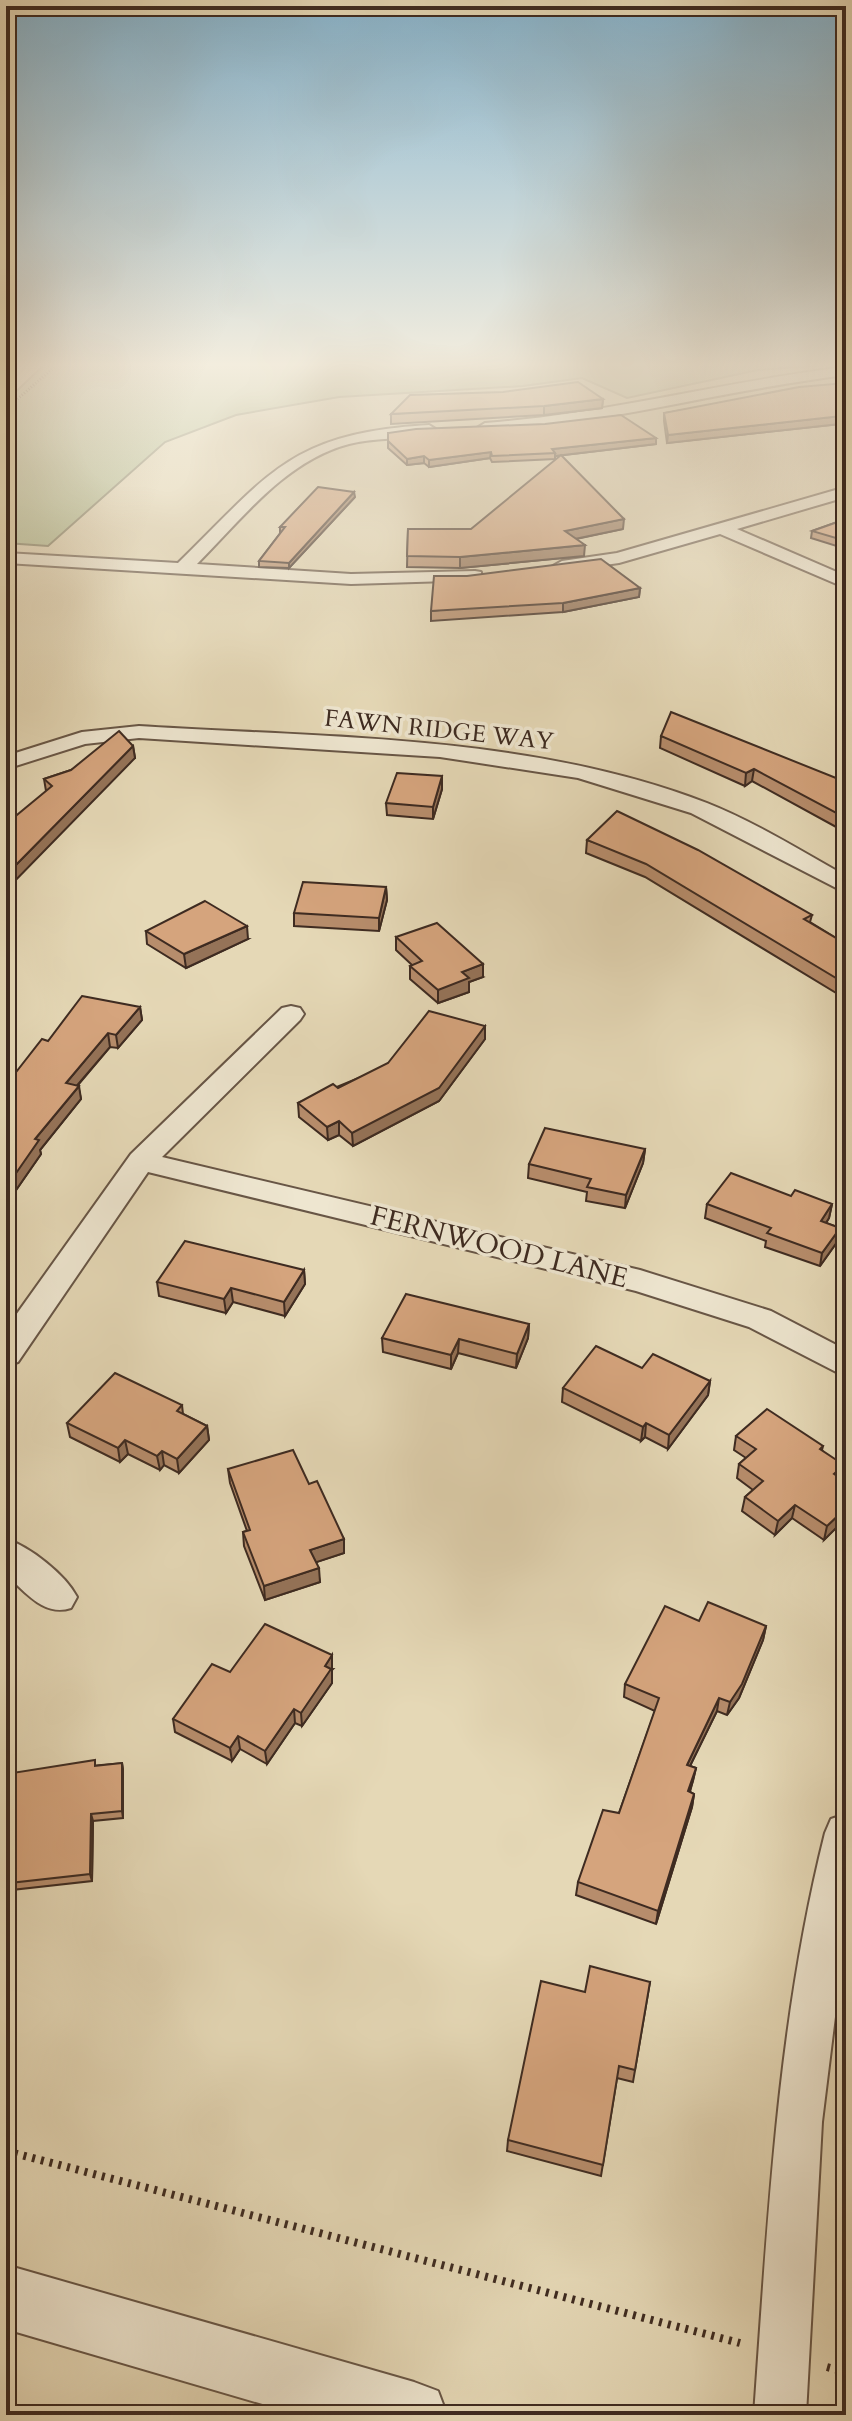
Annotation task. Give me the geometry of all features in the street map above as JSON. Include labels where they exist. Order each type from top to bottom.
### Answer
[{"type":"street","points":[[182,569],[279,476]]},
{"type":"street","points":[[544,568],[619,558],[725,530],[846,492]]},
{"type":"street","points":[[725,530],[846,583]]},
{"type":"street","points":[[6,558],[351,579],[500,574]]},
{"type":"street","name":"FAWN RIDGE WAY","points":[[6,763],[82,738],[139,732],[440,751],[518,760],[581,772],[663,794],[740,827],[846,886]]},
{"type":"street","points":[[6,1354],[141,1161],[291,1014]]},
{"type":"street","name":"FERNWOOD LANE","points":[[141,1161],[640,1281],[760,1319],[846,1365]]},
{"type":"street","points":[[6,1554],[58,1597]]},
{"type":"street","points":[[780,2415],[805,2068],[817,1965],[846,1833]]},
{"type":"street","points":[[6,2297],[414,2415]]},
{"type":"path","points":[[6,2151],[846,2372]]},
{"type":"green space","points":[[6,476],[127,476],[48,546],[6,543]]},
{"type":"building","points":[[535,476],[582,476],[624,519],[565,531],[585,545],[460,557],[407,556],[408,529],[471,529]]},
{"type":"building","points":[[318,487],[354,492],[289,563],[259,561],[285,527],[280,527]]},
{"type":"building","points":[[846,519],[846,541],[812,531]]},
{"type":"building","points":[[601,559],[640,588],[563,603],[431,611],[434,576],[467,576]]},
{"type":"building","points":[[671,712],[846,782],[846,813],[840,815],[754,769],[746,773],[661,736]]},
{"type":"building","points":[[119,731],[133,746],[6,875],[6,824],[52,786],[44,779],[71,770]]},
{"type":"building","points":[[397,773],[442,776],[433,807],[386,803]]},
{"type":"building","points":[[617,811],[698,850],[812,915],[804,919],[846,944],[846,984],[646,864],[587,840]]},
{"type":"building","points":[[303,882],[386,887],[379,918],[294,913]]},
{"type":"building","points":[[205,901],[247,926],[184,954],[146,931]]},
{"type":"building","points":[[437,923],[483,964],[462,972],[469,978],[438,990],[410,966],[422,961],[396,937]]},
{"type":"building","points":[[82,996],[140,1007],[116,1035],[108,1033],[66,1083],[79,1086],[35,1139],[39,1140],[12,1179],[6,1178],[6,1100],[10,1095],[6,1095],[6,1085],[42,1039],[48,1041]]},
{"type":"building","points":[[429,1011],[485,1026],[439,1088],[352,1133],[339,1121],[327,1127],[298,1103],[333,1084],[338,1088],[388,1063]]},
{"type":"building","points":[[545,1128],[645,1149],[626,1195],[587,1187],[591,1179],[529,1164]]},
{"type":"building","points":[[731,1173],[791,1196],[795,1190],[832,1204],[821,1221],[840,1228],[822,1253],[767,1233],[771,1228],[707,1204]]},
{"type":"building","points":[[185,1241],[304,1270],[284,1302],[231,1288],[224,1299],[157,1282]]},
{"type":"building","points":[[406,1294],[529,1324],[517,1354],[459,1339],[451,1355],[382,1338]]},
{"type":"building","points":[[596,1346],[642,1368],[653,1354],[710,1381],[669,1435],[646,1423],[643,1427],[563,1388]]},
{"type":"building","points":[[115,1373],[182,1405],[177,1411],[207,1426],[177,1459],[162,1451],[157,1456],[125,1440],[118,1448],[67,1423]]},
{"type":"building","points":[[767,1409],[823,1446],[820,1449],[844,1465],[834,1474],[846,1482],[846,1508],[827,1526],[795,1505],[778,1521],[745,1497],[763,1481],[739,1464],[756,1449],[736,1436]]},
{"type":"building","points":[[293,1450],[309,1484],[317,1481],[344,1539],[310,1550],[319,1568],[264,1586],[243,1532],[250,1530],[228,1469]]},
{"type":"building","points":[[708,1602],[766,1626],[742,1684],[730,1702],[719,1698],[687,1765],[696,1768],[688,1791],[694,1794],[658,1911],[578,1882],[603,1810],[619,1813],[659,1698],[625,1684],[665,1606],[699,1621]]},
{"type":"building","points":[[265,1624],[332,1655],[325,1666],[331,1669],[301,1713],[294,1709],[265,1751],[238,1736],[230,1748],[173,1719],[212,1664],[230,1672]]},
{"type":"building","points":[[95,1760],[95,1766],[122,1763],[122,1811],[91,1814],[90,1874],[10,1883],[9,1893],[6,1893],[6,1774]]},
{"type":"building","points":[[590,1966],[650,1982],[635,2070],[619,2066],[603,2165],[508,2140],[541,1981],[585,1992]]}]
